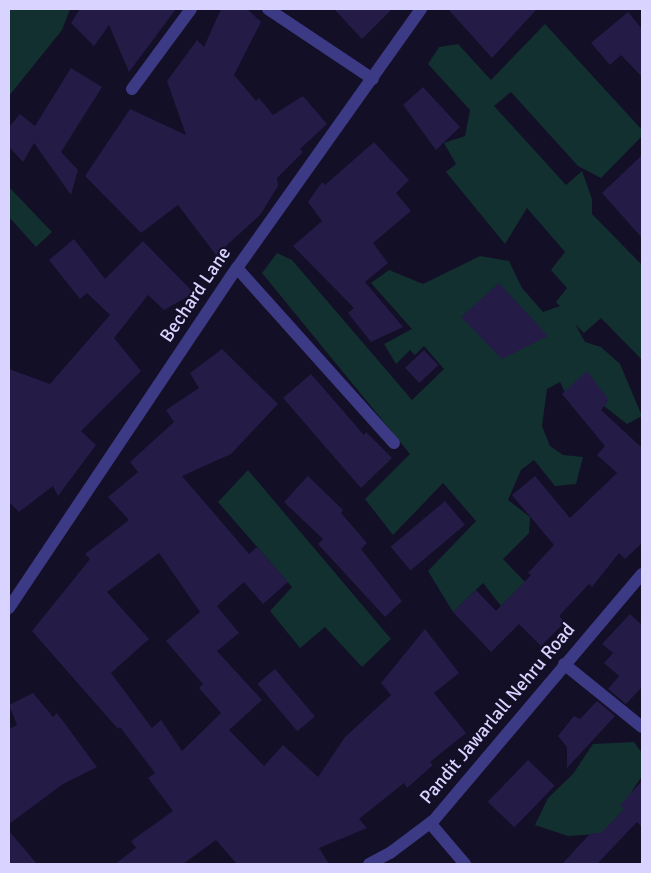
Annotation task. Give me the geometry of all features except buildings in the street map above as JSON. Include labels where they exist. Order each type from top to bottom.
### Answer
[{"type":"street","points":[[132,88],[191,9]]},
{"type":"street","points":[[268,9],[373,79]]},
{"type":"street","name":"Bechard Lane","points":[[9,608],[237,268],[421,9]]},
{"type":"street","points":[[237,268],[394,443]]},
{"type":"street","name":"Pandit Jawarlall Nehru Road","points":[[369,864],[430,823],[642,574]]},
{"type":"street","points":[[564,664],[642,727]]},
{"type":"street","points":[[430,823],[465,864]]},
{"type":"green space","points":[[9,9],[70,9],[62,30],[9,96]]},
{"type":"green space","points":[[545,24],[642,130],[642,136],[601,178],[578,166],[511,92],[494,106],[566,185],[582,171],[592,199],[592,214],[642,265],[642,360],[601,318],[584,333],[575,324],[585,342],[601,347],[620,364],[642,416],[627,424],[595,399],[572,407],[560,382],[547,389],[542,426],[550,446],[563,455],[583,457],[576,484],[555,486],[534,460],[521,470],[508,500],[530,517],[529,533],[503,559],[525,582],[501,606],[483,583],[453,612],[428,571],[476,521],[443,483],[393,535],[365,499],[410,454],[262,273],[277,253],[292,260],[412,400],[444,369],[424,346],[415,355],[410,350],[396,364],[384,344],[412,329],[371,283],[389,270],[423,284],[480,256],[509,261],[522,288],[543,312],[560,306],[556,302],[567,288],[551,270],[565,252],[527,208],[505,244],[446,172],[456,164],[444,143],[465,136],[470,110],[428,64],[439,47],[458,44],[491,80]]},
{"type":"green space","points":[[9,187],[52,232],[36,247],[9,217]]},
{"type":"green space","points":[[248,470],[391,639],[362,667],[325,627],[300,648],[270,611],[292,587],[218,502]]},
{"type":"green space","points":[[634,742],[642,753],[642,776],[632,791],[613,833],[568,836],[535,825],[548,798],[573,774],[593,744]]}]
